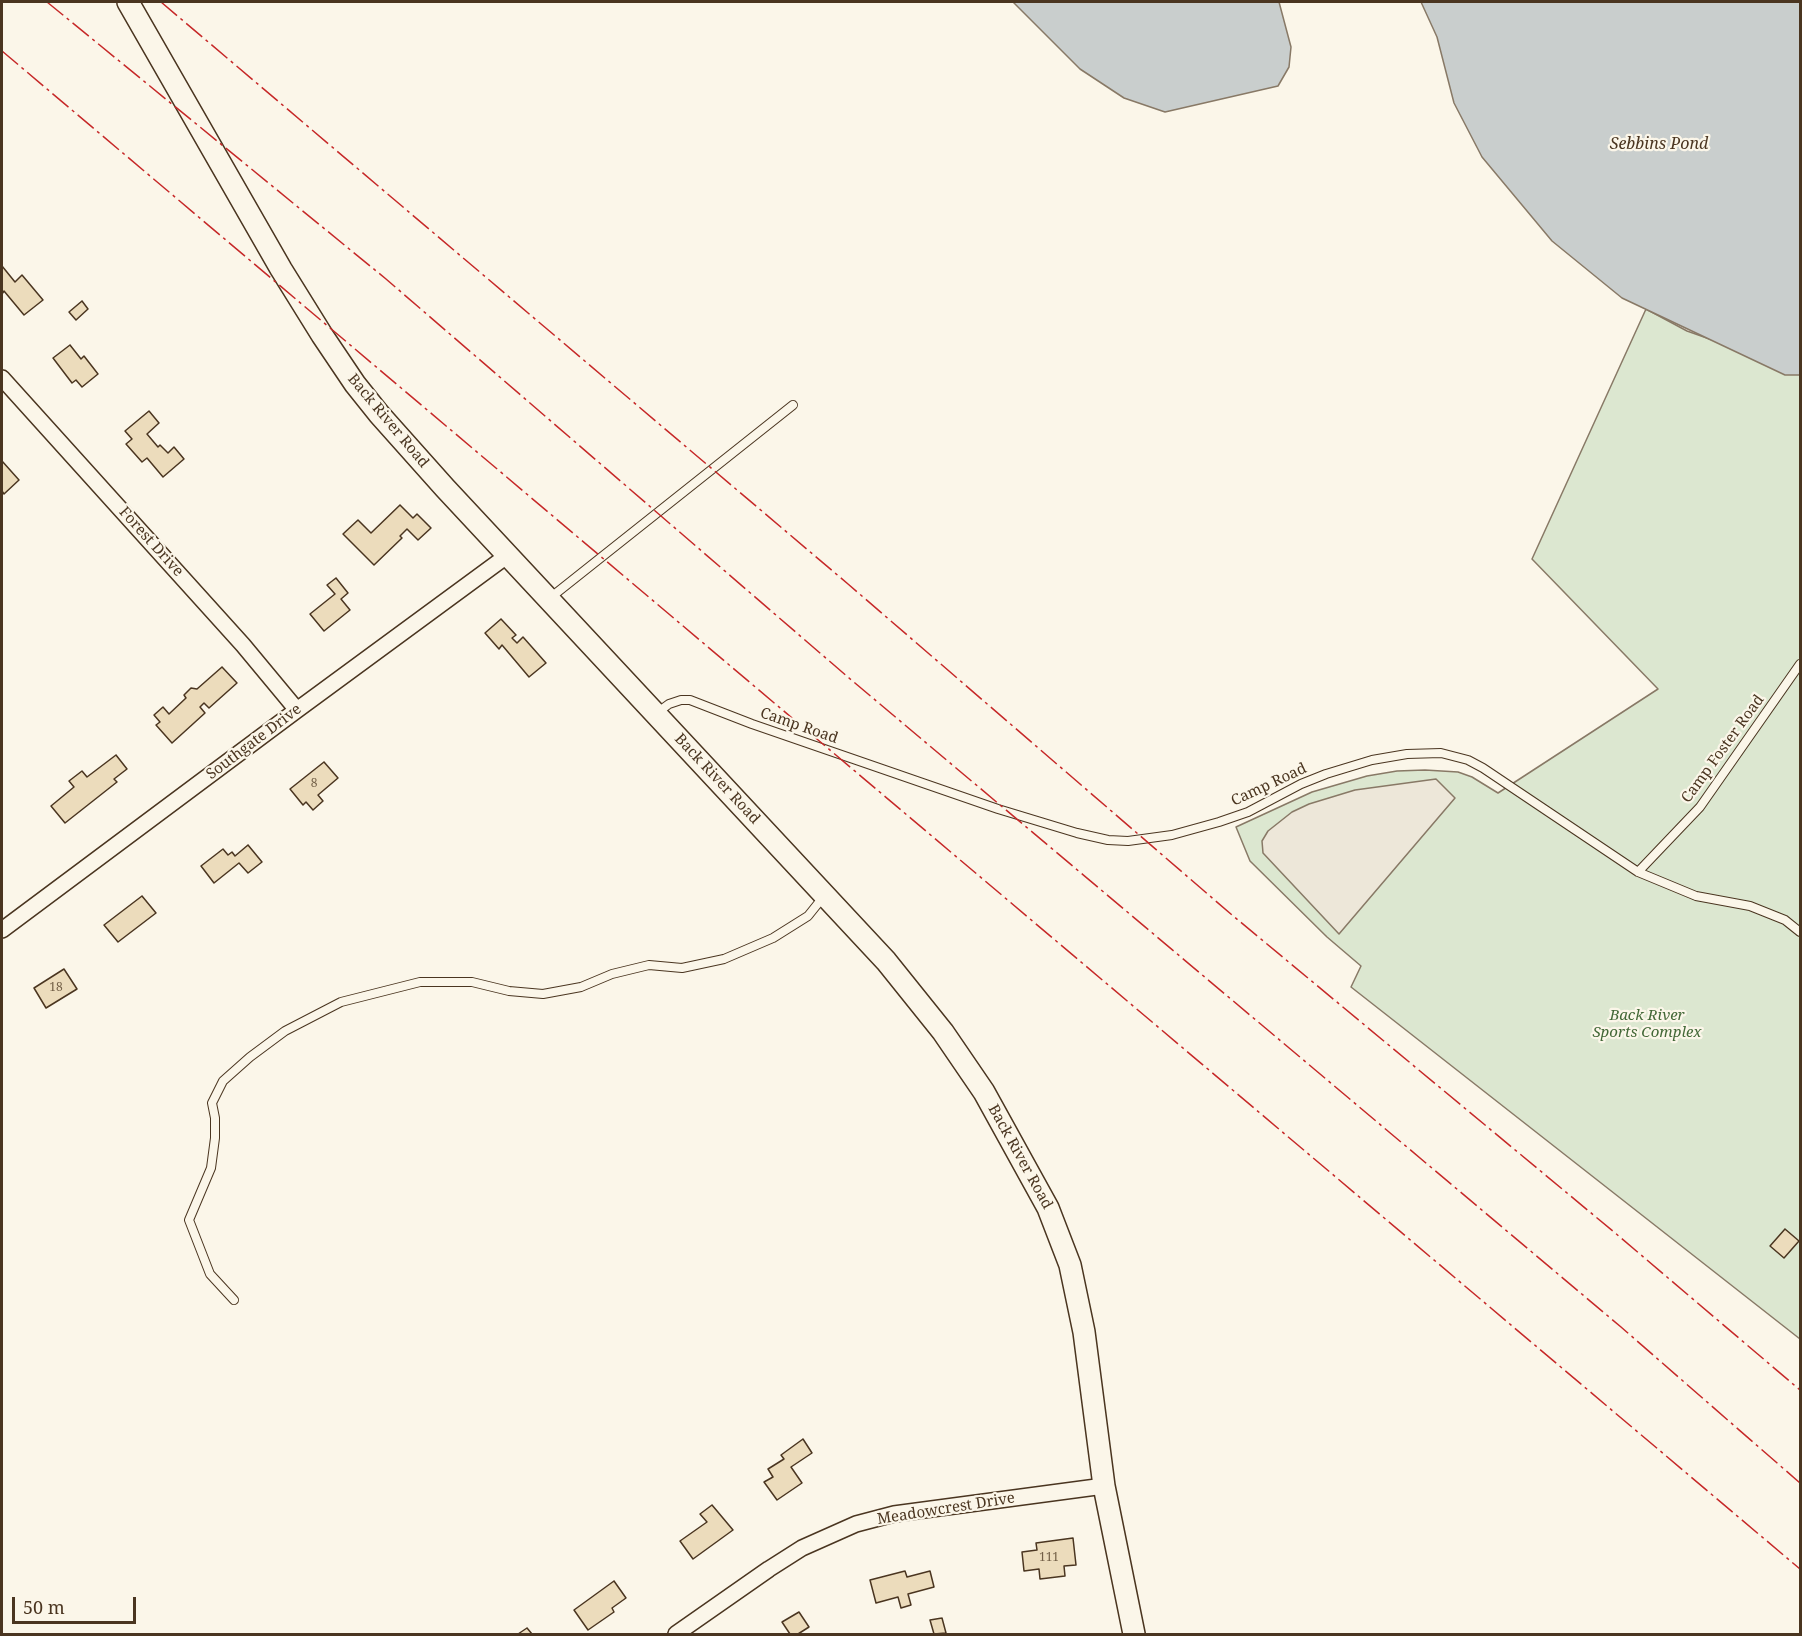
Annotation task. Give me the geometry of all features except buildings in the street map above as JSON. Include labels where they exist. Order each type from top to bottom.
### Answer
[{"type":"street","name":"Back River Road","points":[[128,2],[281,269],[355,384],[379,414],[508,555],[657,713],[905,984],[949,1041],[1002,1122],[1048,1208],[1070,1265],[1079,1303],[1104,1486],[1134,1635]]},
{"type":"street","name":"Forest Drive","points":[[2,378],[243,645],[297,710]]},
{"type":"street","name":"Southgate Drive","points":[[2,930],[508,555]]},
{"type":"street","name":"Meadowcrest Drive","points":[[676,1635],[802,1548],[856,1524],[894,1514],[1104,1486]]},
{"type":"lane","points":[[549,599],[793,405]]},
{"type":"lane","name":"Camp Foster Road","points":[[1638,872],[1700,807],[1800,664]]},
{"type":"lane","name":"Camp Road","points":[[657,713],[669,704],[690,700],[752,724],[998,809],[1108,840],[1128,841],[1172,835],[1248,812],[1309,780],[1372,760],[1407,754],[1441,753],[1468,760],[1483,768],[1638,872],[1696,896],[1750,906],[1785,921],[1800,932]]},
{"type":"lane","points":[[234,1300],[210,1274],[189,1220],[211,1168],[215,1138],[212,1103],[223,1081],[250,1057],[285,1032],[341,1002],[420,982],[472,982],[509,992],[543,994],[581,987],[612,974],[649,965],[682,968],[724,959],[782,933],[808,916],[825,895]]},
{"type":"green space","name":"Back River Sports Complex","points":[[1646,309],[1687,331],[1721,343],[1800,363],[1800,1339],[1351,987],[1361,966],[1327,937],[1250,861],[1236,827],[1312,792],[1367,776],[1397,771],[1458,772],[1472,777],[1498,793],[1658,689],[1532,559]]},
{"type":"shaded area","points":[[1436,779],[1455,798],[1339,934],[1263,853],[1262,841],[1268,831],[1292,812],[1309,804],[1355,790]]},
{"type":"water","points":[[1013,2],[1279,2],[1291,47],[1289,67],[1278,86],[1165,112],[1124,98],[1080,69]]},
{"type":"water","name":"Sebbins Pond","points":[[1421,2],[1800,2],[1800,375],[1785,375],[1622,298],[1552,241],[1482,157],[1454,103],[1437,37]]},
{"type":"power","points":[[47,2],[386,279],[849,678],[1621,1327],[1800,1483]]},
{"type":"power","points":[[161,2],[848,584],[1232,915],[1614,1232],[1800,1390]]},
{"type":"power","points":[[2,51],[1800,1569]]}]
